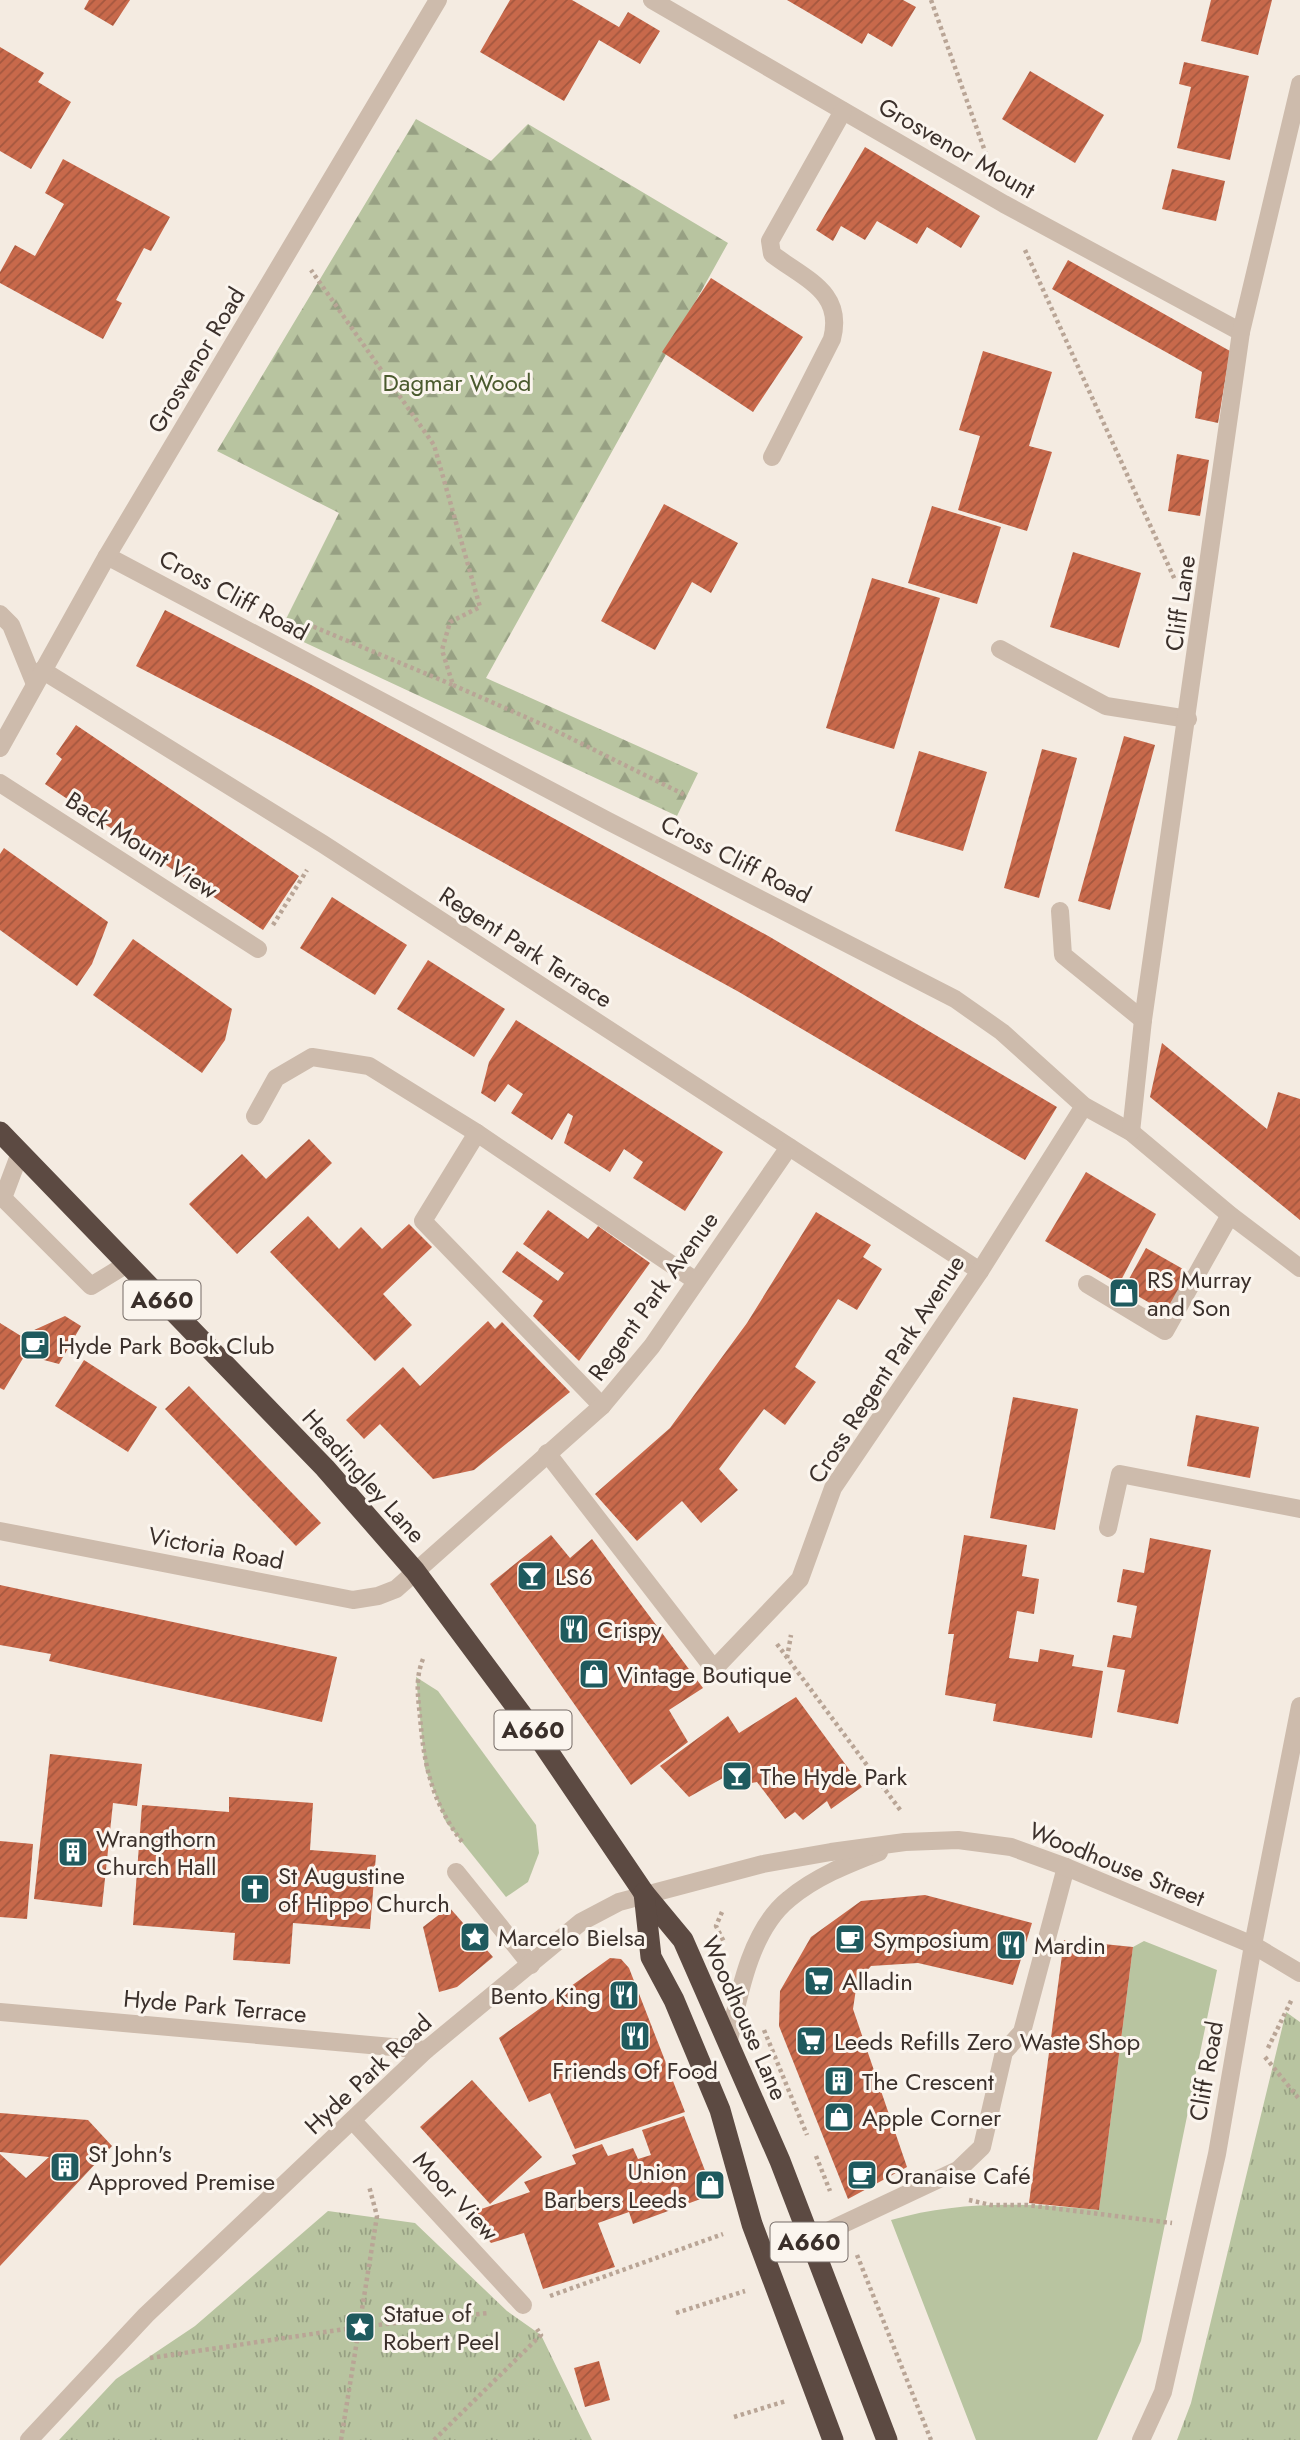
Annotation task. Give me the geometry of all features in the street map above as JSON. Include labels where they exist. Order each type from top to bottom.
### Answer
[{"type":"highway","name":"Headingley Lane","points":[[0,1132],[325,1468],[415,1571],[537,1735],[644,1893]]},
{"type":"highway","name":"Woodhouse Lane","points":[[644,1893],[683,1940],[780,2161],[887,2440]]},
{"type":"highway","name":"A660","points":[[644,1893],[651,1957],[674,2000],[720,2110],[752,2224],[832,2440]]},
{"type":"street","name":"Grosvenor Road","points":[[0,748],[107,556],[438,0]]},
{"type":"street","name":"Grosvenor Mount","points":[[652,0],[1004,204],[1241,332]]},
{"type":"street","name":"Cliff Lane","points":[[1131,1132],[1143,1020],[1188,719],[1241,332],[1300,84]]},
{"type":"street","points":[[772,457],[832,339],[836,323],[829,298],[772,254],[770,241],[843,111]]},
{"type":"street","name":"Cross Cliff Road","points":[[107,556],[608,821],[956,999],[1002,1032],[1084,1106],[1131,1132],[1230,1215],[1300,1268]]},
{"type":"street","points":[[0,614],[11,625],[38,677]]},
{"type":"street","points":[[1000,649],[1106,706],[1188,719]]},
{"type":"street","name":"Regent Park Terrace","points":[[38,677],[323,844],[980,1271]]},
{"type":"street","name":"Back Mount View","points":[[0,783],[258,949]]},
{"type":"street","points":[[1060,911],[1063,955],[1143,1020]]},
{"type":"street","points":[[255,1116],[276,1078],[312,1057],[369,1066],[477,1133],[696,1281]]},
{"type":"street","name":"Cross Regent Park Avenue","points":[[547,1453],[714,1668],[800,1579],[833,1488],[980,1271],[1084,1106]]},
{"type":"street","points":[[477,1133],[423,1221],[602,1406]]},
{"type":"street","name":"Regent Park Avenue","points":[[415,1571],[602,1406],[652,1346],[789,1147]]},
{"type":"street","points":[[20,1153],[3,1198],[91,1286],[127,1264]]},
{"type":"street","points":[[1087,1284],[1165,1331],[1230,1215]]},
{"type":"street","points":[[1108,1528],[1120,1474],[1300,1509]]},
{"type":"street","name":"Victoria Road","points":[[0,1531],[353,1601],[378,1597],[396,1589],[415,1571]]},
{"type":"street","name":"Cliff Road","points":[[1141,2440],[1163,2392],[1201,2226],[1300,1706]]},
{"type":"street","name":"Woodhouse Street","points":[[644,1893],[763,1864],[905,1842],[958,1840],[1011,1847],[1066,1867],[1253,1945],[1300,1973]]},
{"type":"street","name":"Woodhouse Street","points":[[728,2045],[743,1983],[761,1935],[788,1899],[838,1868],[905,1842]]},
{"type":"street","points":[[809,2240],[958,2170],[982,2147],[1004,2052],[1022,2032],[1066,1867]]},
{"type":"street","points":[[456,1872],[531,1965]]},
{"type":"street","name":"Hyde Park Road","points":[[29,2440],[146,2315],[426,2050],[581,1922],[612,1905],[644,1893]]},
{"type":"street","name":"Hyde Park Terrace","points":[[0,2012],[426,2050]]},
{"type":"street","name":"Moor View","points":[[353,2121],[523,2305]]},
{"type":"path","points":[[931,0],[1004,204],[1177,585]]},
{"type":"path","points":[[292,248],[319,280],[434,445],[480,607],[450,622],[442,650],[453,685]]},
{"type":"path","points":[[300,621],[548,727],[687,796]]},
{"type":"path","points":[[258,949],[323,844]]},
{"type":"path","points":[[759,1621],[925,1842]]},
{"type":"path","points":[[423,1659],[416,1676],[425,1768],[446,1822],[472,1854]]},
{"type":"path","points":[[722,1912],[716,1926],[811,2143]]},
{"type":"path","points":[[1264,2056],[1296,1992]]},
{"type":"path","points":[[1239,2026],[1300,2100]]},
{"type":"path","points":[[816,2155],[830,2191]]},
{"type":"path","points":[[341,2440],[377,2216],[368,2180]]},
{"type":"path","points":[[918,2187],[991,2205],[1027,2205],[1201,2226]]},
{"type":"path","points":[[100,2365],[359,2327],[508,2311],[752,2224]]},
{"type":"path","points":[[857,2255],[932,2440]]},
{"type":"path","points":[[676,2313],[774,2282]]},
{"type":"path","points":[[434,2440],[541,2335],[523,2305]]},
{"type":"path","points":[[734,2417],[815,2392]]},
{"type":"green space","name":"Dagmar Wood","points":[[416,119],[491,161],[528,124],[728,243],[486,678],[698,773],[677,816],[280,631],[339,513],[217,451]]},
{"type":"green space","points":[[416,1677],[438,1691],[536,1825],[539,1853],[528,1882],[506,1897],[446,1822],[425,1768]]},
{"type":"green space","points":[[1144,1941],[1217,1970],[1141,2341],[1097,2440],[976,2440],[891,2220],[968,2206],[1046,2206],[1099,2210],[1133,1947]]},
{"type":"green space","points":[[1286,2012],[1300,2022],[1300,2440],[1177,2440],[1191,2403]]},
{"type":"green space","points":[[328,2211],[415,2223],[507,2311],[541,2335],[592,2440],[59,2440],[116,2379],[195,2326]]},
{"type":"building","points":[[89,0],[130,0],[113,26],[84,9]]},
{"type":"building","points":[[510,0],[572,0],[619,27],[628,12],[660,31],[640,64],[599,40],[564,101],[480,52]]},
{"type":"building","points":[[787,0],[903,0],[916,7],[892,47],[868,33],[862,44]]},
{"type":"building","points":[[1211,0],[1272,0],[1258,55],[1201,41]]},
{"type":"building","points":[[0,47],[44,73],[38,82],[71,102],[31,169],[0,151]]},
{"type":"building","points":[[1184,62],[1249,76],[1230,160],[1177,148],[1191,87],[1179,84]]},
{"type":"building","points":[[1030,71],[1104,115],[1075,163],[1002,119]]},
{"type":"building","points":[[865,147],[980,216],[961,248],[927,227],[917,244],[877,221],[865,240],[841,226],[833,241],[816,230]]},
{"type":"building","points":[[63,159],[170,217],[151,251],[144,248],[116,300],[122,303],[103,339],[0,283],[0,272],[15,245],[35,256],[64,204],[45,193]]},
{"type":"building","points":[[1172,169],[1225,181],[1216,221],[1162,209]]},
{"type":"building","points":[[1068,260],[1230,351],[1218,423],[1195,418],[1202,372],[1052,289]]},
{"type":"building","points":[[711,278],[803,337],[753,412],[662,352]]},
{"type":"building","points":[[983,351],[1052,372],[1029,446],[1052,452],[1027,531],[958,510],[980,436],[959,430]]},
{"type":"building","points":[[1177,454],[1209,460],[1200,516],[1168,511]]},
{"type":"building","points":[[664,504],[738,543],[711,593],[692,582],[655,650],[601,621]]},
{"type":"building","points":[[932,506],[1001,527],[977,604],[908,583]]},
{"type":"building","points":[[1073,552],[1141,573],[1119,648],[1050,627]]},
{"type":"building","points":[[872,578],[940,598],[894,749],[826,728]]},
{"type":"building","points":[[165,610],[311,685],[770,937],[1057,1107],[1025,1160],[739,992],[282,741],[136,666]]},
{"type":"building","points":[[76,725],[299,876],[263,930],[45,784],[62,759],[56,754]]},
{"type":"building","points":[[1124,736],[1155,745],[1110,910],[1078,901]]},
{"type":"building","points":[[1042,749],[1077,758],[1039,898],[1004,888]]},
{"type":"building","points":[[919,751],[987,772],[963,851],[895,831]]},
{"type":"building","points":[[4,848],[108,922],[92,964],[77,986],[0,930],[0,854]]},
{"type":"building","points":[[332,897],[407,945],[375,995],[300,948]]},
{"type":"building","points":[[133,939],[232,1009],[225,1040],[202,1073],[93,995]]},
{"type":"building","points":[[428,960],[505,1009],[474,1057],[397,1009]]},
{"type":"building","points":[[516,1020],[723,1152],[685,1211],[633,1178],[643,1162],[624,1149],[610,1172],[564,1143],[573,1116],[568,1113],[552,1140],[511,1113],[523,1094],[508,1084],[495,1102],[481,1093],[489,1062]]},
{"type":"building","points":[[1162,1043],[1267,1129],[1278,1092],[1300,1099],[1300,1220],[1150,1097]]},
{"type":"building","points":[[309,1139],[332,1163],[237,1254],[189,1204],[242,1154],[266,1179]]},
{"type":"building","points":[[1086,1172],[1156,1214],[1119,1284],[1045,1241]]},
{"type":"building","points":[[548,1210],[588,1239],[598,1226],[650,1263],[579,1361],[533,1316],[543,1301],[502,1272],[517,1251],[558,1281],[564,1273],[523,1244]]},
{"type":"building","points":[[816,1212],[871,1245],[863,1257],[882,1269],[857,1310],[838,1299],[795,1367],[816,1382],[785,1425],[764,1409],[719,1469],[738,1490],[701,1523],[682,1501],[637,1541],[595,1494],[670,1428],[747,1323]]},
{"type":"building","points":[[308,1216],[339,1249],[361,1227],[382,1249],[409,1224],[432,1247],[383,1294],[412,1325],[375,1361],[270,1252]]},
{"type":"building","points":[[1146,1248],[1190,1273],[1167,1313],[1124,1288]]},
{"type":"building","name":"Hyde Park Book Club","points":[[65,1316],[81,1326],[59,1364],[25,1355],[4,1390],[0,1388],[0,1323],[21,1336]]},
{"type":"building","points":[[488,1321],[495,1329],[502,1322],[570,1392],[474,1470],[433,1479],[380,1424],[364,1439],[346,1420],[403,1367],[420,1386]]},
{"type":"building","points":[[84,1360],[157,1407],[128,1452],[55,1406]]},
{"type":"building","points":[[189,1386],[321,1523],[296,1546],[165,1409]]},
{"type":"building","points":[[1013,1397],[1078,1409],[1055,1530],[990,1518]]},
{"type":"building","points":[[1196,1415],[1259,1427],[1250,1478],[1187,1466]]},
{"type":"building","points":[[551,1535],[570,1558],[592,1539],[703,1688],[669,1710],[688,1742],[631,1785],[490,1584]]},
{"type":"building","points":[[964,1535],[1027,1545],[1022,1576],[1039,1579],[1034,1614],[1017,1611],[1009,1658],[1038,1662],[1040,1649],[1074,1655],[1072,1666],[1103,1671],[1092,1738],[993,1721],[996,1704],[945,1695],[954,1634],[948,1634]]},
{"type":"building","points":[[1150,1538],[1211,1550],[1178,1724],[1117,1712],[1125,1670],[1107,1667],[1113,1635],[1131,1638],[1137,1606],[1117,1602],[1123,1569],[1144,1573]]},
{"type":"building","points":[[0,1585],[337,1657],[322,1722],[49,1661],[51,1654],[0,1645]]},
{"type":"building","points":[[796,1697],[862,1787],[831,1809],[827,1801],[803,1820],[795,1812],[785,1819],[757,1782],[735,1786],[723,1778],[689,1797],[660,1766],[728,1716],[739,1733]]},
{"type":"building","name":"Wrangthorn Church Hall","points":[[50,1754],[142,1764],[137,1806],[113,1803],[102,1907],[34,1899]]},
{"type":"building","name":"St Augustine of Hippo Church","points":[[229,1797],[313,1803],[310,1850],[376,1855],[370,1929],[293,1923],[290,1964],[233,1960],[235,1933],[133,1925],[142,1805],[229,1812]]},
{"type":"building","points":[[0,1841],[33,1844],[27,1919],[0,1917]]},
{"type":"building","name":"The Crescent","points":[[925,1895],[1032,1923],[1013,1985],[918,1963],[871,1966],[857,1982],[853,2009],[907,2167],[848,2199],[779,2026],[780,1991],[811,1937],[861,1901]]},
{"type":"building","points":[[449,1907],[493,1957],[457,1987],[439,1992],[423,1927]]},
{"type":"building","points":[[1064,1940],[1133,1947],[1099,2210],[1029,2203]]},
{"type":"building","points":[[610,1958],[621,1959],[629,1968],[685,2112],[575,2149],[550,2093],[529,2102],[499,2038]]},
{"type":"building","points":[[472,2080],[542,2157],[490,2204],[420,2127]]},
{"type":"building","name":"St John's Approved Premise","points":[[0,2113],[88,2120],[112,2146],[0,2266],[0,2154],[26,2178],[49,2157],[0,2152]]},
{"type":"building","points":[[684,2116],[714,2194],[633,2224],[629,2212],[598,2223],[615,2267],[543,2289],[524,2233],[491,2243],[467,2214],[530,2192],[524,2182],[576,2164],[572,2155],[602,2144],[608,2156],[633,2148],[638,2159],[651,2155],[642,2130]]},
{"type":"building","points":[[599,2361],[610,2400],[585,2407],[574,2368]]},
{"type":"place","name":"RS Murray and Son","points":[[1124,1293]]},
{"type":"place","name":"Hyde Park Book Club","points":[[35,1345]]},
{"type":"place","name":"LS6","points":[[532,1576]]},
{"type":"place","name":"Crispy","points":[[574,1629]]},
{"type":"place","name":"Vintage Boutique","points":[[594,1674]]},
{"type":"place","name":"The Hyde Park","points":[[737,1776]]},
{"type":"place","name":"Wrangthorn Church Hall","points":[[73,1852]]},
{"type":"place","name":"St Augustine of Hippo Church","points":[[255,1889]]},
{"type":"place","name":"Marcelo Bielsa","points":[[475,1937]]},
{"type":"place","name":"Symposium","points":[[850,1939]]},
{"type":"place","name":"Mardin","points":[[1011,1945]]},
{"type":"place","name":"Alladin","points":[[819,1981]]},
{"type":"place","name":"Bento King","points":[[624,1995]]},
{"type":"place","name":"Friends Of Food","points":[[635,2036]]},
{"type":"place","name":"Leeds Refills Zero Waste Shop","points":[[811,2041]]},
{"type":"place","name":"The Crescent","points":[[839,2081]]},
{"type":"place","name":"Apple Corner","points":[[839,2117]]},
{"type":"place","name":"St John's Approved Premise","points":[[65,2167]]},
{"type":"place","name":"Oranaise Café","points":[[862,2175]]},
{"type":"place","name":"Union Barbers Leeds","points":[[710,2185]]},
{"type":"place","name":"Statue of Robert Peel","points":[[360,2327]]}]
